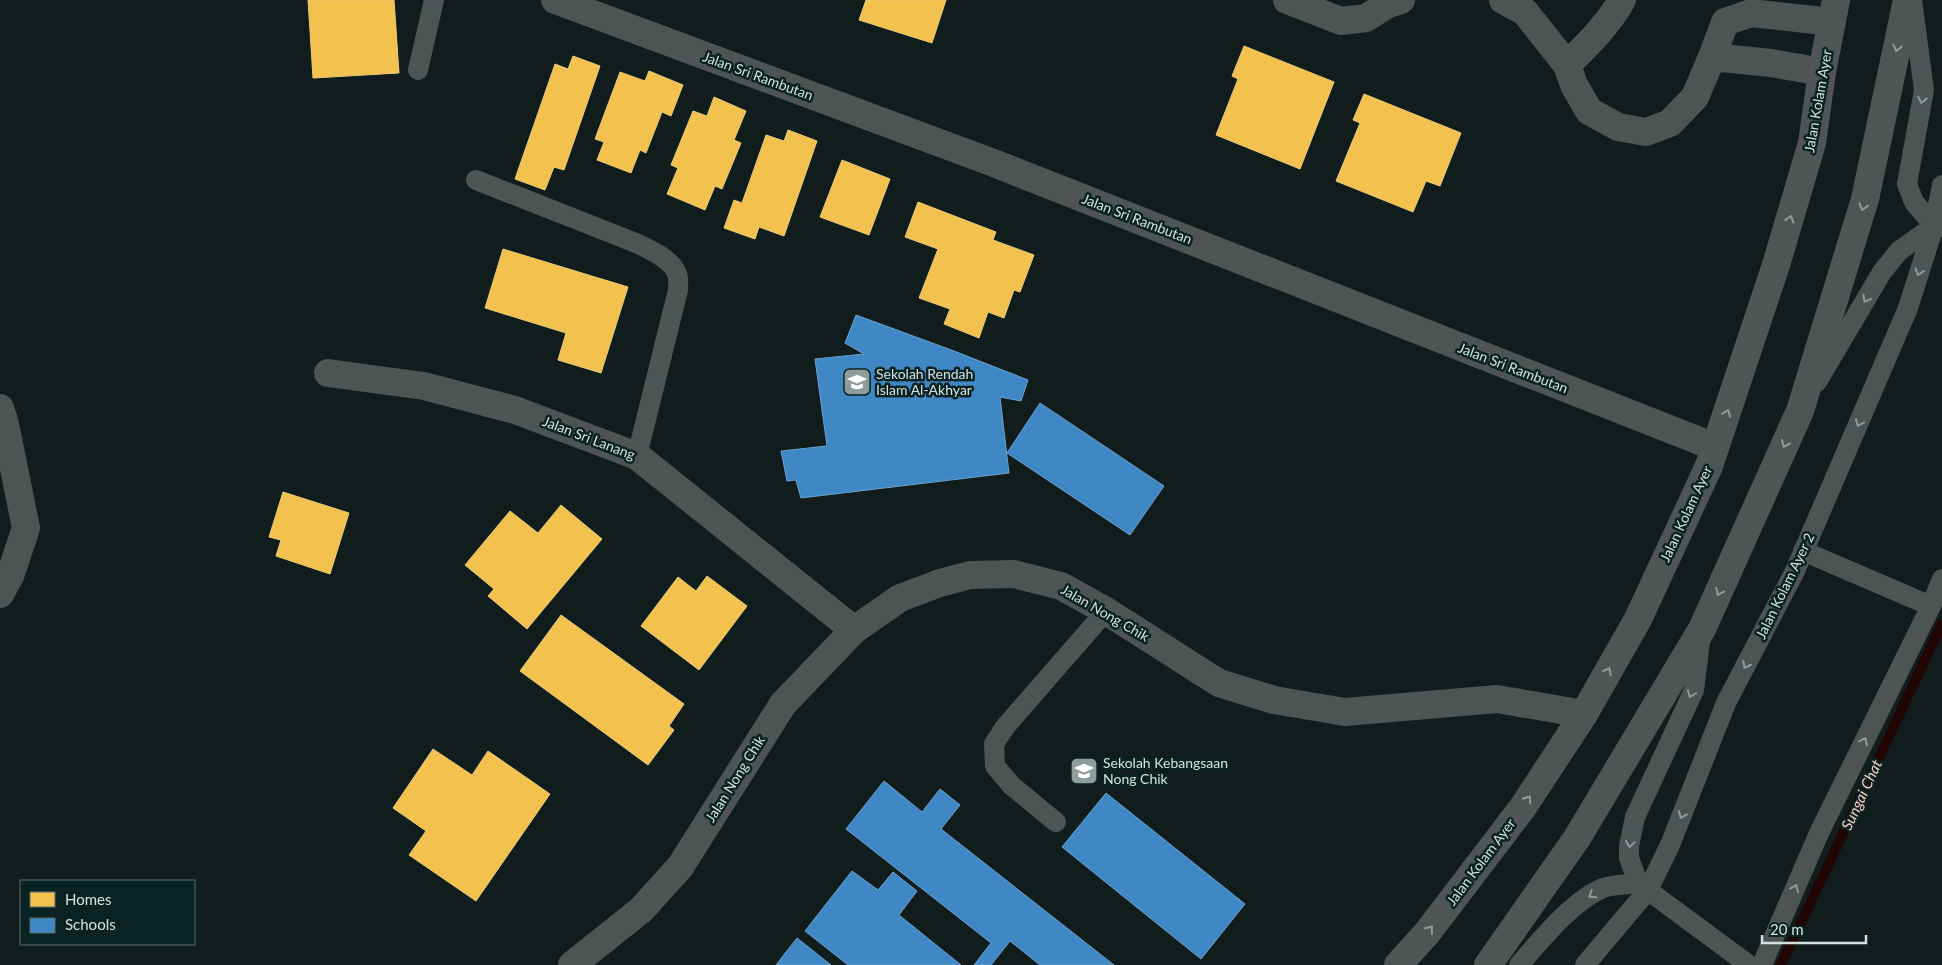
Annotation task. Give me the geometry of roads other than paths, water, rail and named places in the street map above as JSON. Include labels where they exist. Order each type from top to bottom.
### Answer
[{"type":"main road","points":[[1488,965],[1577,838],[1702,629],[1800,411],[1865,199],[1906,0]]},
{"type":"main road","name":"Jalan Kolam Ayer","points":[[1398,965],[1427,933],[1523,807],[1584,714],[1638,619],[1709,466],[1776,265],[1812,142],[1822,72],[1834,11]]},
{"type":"street","name":"Jalan Sri Rambutan","points":[[555,0],[991,162],[1715,447]]},
{"type":"street","points":[[1287,0],[1341,20],[1366,18],[1388,4],[1401,0]]},
{"type":"street","points":[[1503,0],[1526,12],[1567,65],[1574,84],[1589,111],[1618,127],[1646,132],[1670,123],[1695,96],[1725,22],[1751,13],[1834,11]]},
{"type":"street","points":[[1567,65],[1593,39],[1622,0]]},
{"type":"street","points":[[1712,57],[1771,63],[1822,72]]},
{"type":"street","name":"Jalan Sri Lanang","points":[[328,372],[424,386],[515,410],[637,456],[854,630]]},
{"type":"street","points":[[0,408],[26,528],[10,576],[0,594]]},
{"type":"street","name":"Jalan Nong Chik","points":[[572,965],[641,910],[680,867],[783,704],[854,630],[900,598],[940,583],[970,575],[1014,574],[1061,586],[1106,611],[1218,683],[1274,700],[1345,712],[1497,699],[1584,714]]},
{"type":"lane","points":[[418,70],[434,0]]},
{"type":"lane","points":[[1800,411],[1882,272],[1899,251],[1938,226],[1914,202],[1907,184],[1924,90],[1912,0]]},
{"type":"lane","points":[[476,180],[636,243],[652,251],[670,264],[677,273],[678,290],[637,456]]},
{"type":"lane","name":"Jalan Kolam Ayer 2","points":[[1585,965],[1643,887],[1670,845],[1726,703],[1795,571],[1908,308],[1938,226],[1942,185]]},
{"type":"lane","points":[[1804,551],[1931,606]]},
{"type":"lane","points":[[1762,965],[1819,833],[1931,606],[1942,579]]},
{"type":"lane","points":[[1056,822],[1012,786],[995,766],[994,744],[1005,727],[1106,611]]},
{"type":"lane","points":[[1702,629],[1694,690],[1635,817],[1629,846],[1629,858],[1643,887],[1749,965]]},
{"type":"lane","points":[[1519,965],[1557,922],[1587,898],[1604,888],[1643,887]]},
{"type":"waterway","name":"Sungai Chat","points":[[1781,965],[1942,624]]},
{"type":"place","name":"Sekolah Rendah Islam Al-Akhyar","points":[[857,382]]},
{"type":"place","name":"Sekolah Kebangsaan Nong Chik","points":[[1084,771]]}]
